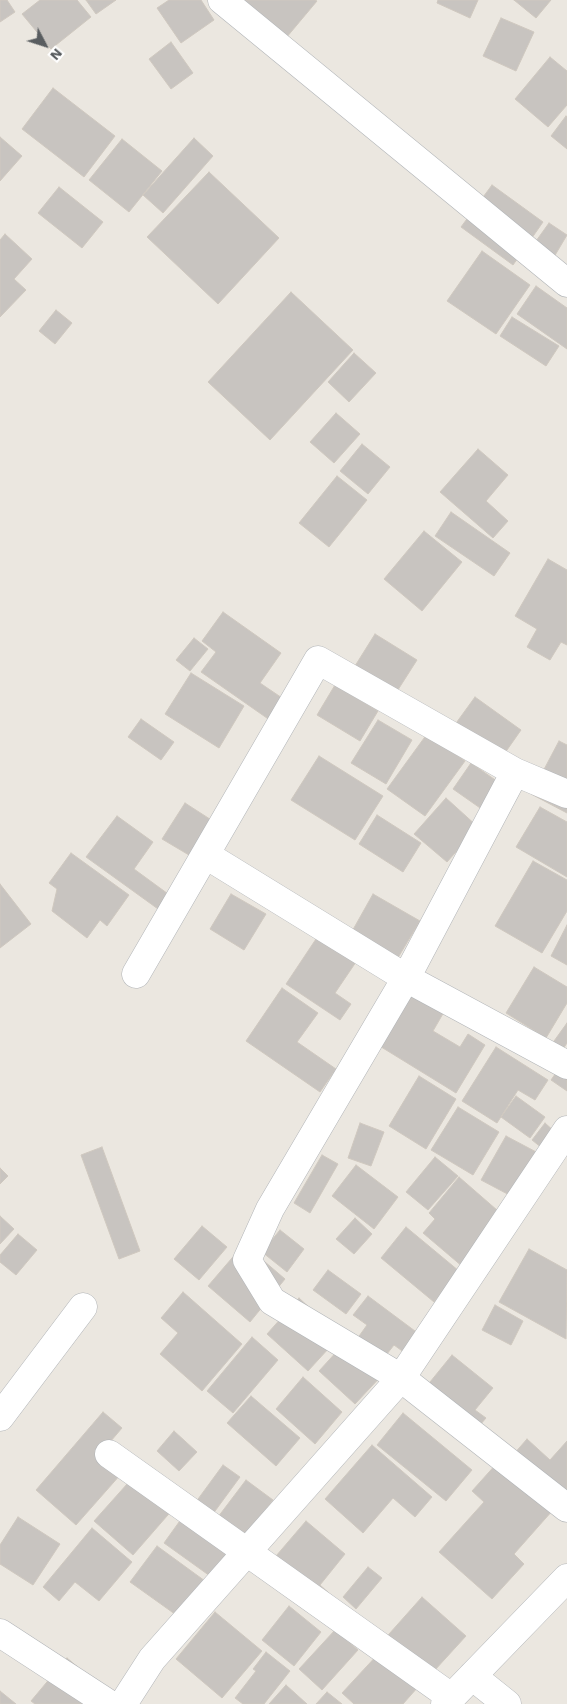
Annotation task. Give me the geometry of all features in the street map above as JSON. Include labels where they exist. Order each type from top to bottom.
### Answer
[{"type":"street","points":[[222,0],[567,283]]},
{"type":"street","points":[[136,974],[318,660],[515,772],[567,794]]},
{"type":"street","points":[[515,772],[406,978],[270,1209],[247,1260],[272,1301],[401,1378],[567,1508]]},
{"type":"street","points":[[206,855],[406,978],[567,1065]]},
{"type":"street","points":[[123,1704],[152,1659],[401,1378],[567,1130]]},
{"type":"street","points":[[0,1417],[83,1306]]},
{"type":"street","points":[[109,1454],[248,1552],[448,1701],[567,1578]]},
{"type":"street","points":[[0,1633],[109,1704]]},
{"type":"street","points":[[472,1676],[507,1704]]},
{"type":"building","points":[[0,0],[7,0],[15,12],[0,22]]},
{"type":"building","points":[[40,0],[77,0],[91,17],[51,49],[22,14]]},
{"type":"building","points":[[86,0],[116,0],[96,14]]},
{"type":"building","points":[[169,0],[201,0],[214,20],[181,43],[157,8]]},
{"type":"building","points":[[241,0],[315,0],[317,1],[286,38]]},
{"type":"building","points":[[438,0],[478,0],[470,18],[437,3]]},
{"type":"building","points":[[514,0],[551,0],[536,18]]},
{"type":"building","points":[[501,18],[534,32],[516,71],[483,56]]},
{"type":"building","points":[[171,42],[193,73],[171,89],[149,59]]},
{"type":"building","points":[[550,57],[567,71],[567,105],[548,127],[515,99]]},
{"type":"building","points":[[53,88],[115,136],[84,177],[22,129]]},
{"type":"building","points":[[567,117],[567,149],[551,136]]},
{"type":"building","points":[[0,137],[22,156],[0,181]]},
{"type":"building","points":[[194,138],[213,156],[163,213],[143,195]]},
{"type":"building","points":[[122,139],[162,171],[129,212],[89,180]]},
{"type":"building","points":[[209,172],[279,238],[218,304],[147,237]]},
{"type":"building","points":[[492,185],[543,222],[513,265],[461,227]]},
{"type":"building","points":[[59,187],[103,222],[82,248],[38,213]]},
{"type":"building","points":[[549,223],[567,235],[551,262],[531,248]]},
{"type":"building","points":[[5,234],[32,259],[14,279],[26,290],[0,317],[0,240]]},
{"type":"building","points":[[482,251],[530,285],[496,334],[447,301]]},
{"type":"building","points":[[536,286],[567,308],[567,349],[517,314]]},
{"type":"building","points":[[291,292],[353,350],[270,440],[208,382]]},
{"type":"building","points":[[56,310],[72,323],[55,344],[39,331]]},
{"type":"building","points":[[512,317],[559,346],[546,366],[500,336]]},
{"type":"building","points":[[354,353],[376,373],[349,402],[328,382]]},
{"type":"building","points":[[336,413],[360,434],[334,463],[310,442]]},
{"type":"building","points":[[362,444],[390,467],[368,494],[340,471]]},
{"type":"building","points":[[478,449],[508,475],[486,501],[508,521],[493,538],[440,492]]},
{"type":"building","points":[[337,476],[367,500],[329,547],[299,523]]},
{"type":"building","points":[[451,512],[510,553],[494,576],[435,536]]},
{"type":"building","points":[[424,531],[462,562],[422,611],[384,579]]},
{"type":"building","points":[[548,559],[567,570],[567,645],[561,642],[550,660],[527,647],[537,629],[515,616]]},
{"type":"building","points":[[223,612],[281,653],[260,683],[288,702],[274,723],[201,672],[216,652],[202,641]]},
{"type":"building","points":[[375,634],[417,660],[387,707],[345,682]]},
{"type":"building","points":[[194,638],[208,649],[190,671],[176,660]]},
{"type":"building","points":[[191,673],[244,706],[219,748],[165,714]]},
{"type":"building","points":[[335,685],[378,711],[360,741],[317,715]]},
{"type":"building","points":[[475,697],[521,730],[493,770],[446,737]]},
{"type":"building","points":[[141,719],[174,742],[161,760],[128,737]]},
{"type":"building","points":[[378,720],[412,740],[386,784],[351,763]]},
{"type":"building","points":[[427,734],[465,761],[425,816],[387,789]]},
{"type":"building","points":[[559,741],[567,745],[567,813],[531,794]]},
{"type":"building","points":[[319,756],[383,796],[355,840],[291,800]]},
{"type":"building","points":[[471,763],[501,784],[483,810],[453,789]]},
{"type":"building","points":[[446,798],[478,827],[447,862],[414,834]]},
{"type":"building","points":[[185,803],[216,823],[194,858],[162,839]]},
{"type":"building","points":[[540,807],[567,822],[567,877],[516,847]]},
{"type":"building","points":[[377,815],[421,843],[403,872],[359,844]]},
{"type":"building","points":[[117,816],[153,842],[134,869],[175,899],[165,914],[86,857]]},
{"type":"building","points":[[71,853],[129,895],[107,926],[100,920],[87,938],[52,911],[57,889],[49,883]]},
{"type":"building","points":[[533,861],[567,880],[567,911],[542,953],[495,926]]},
{"type":"building","points":[[0,884],[31,924],[0,948]]},
{"type":"building","points":[[231,894],[266,914],[244,950],[210,929]]},
{"type":"building","points":[[373,894],[420,921],[396,961],[350,935]]},
{"type":"building","points":[[567,925],[567,965],[551,956]]},
{"type":"building","points":[[318,936],[356,962],[335,993],[351,1004],[340,1020],[286,984]]},
{"type":"building","points":[[534,967],[567,987],[567,1003],[546,1038],[506,1013]]},
{"type":"building","points":[[415,985],[448,1005],[433,1031],[460,1047],[468,1034],[485,1045],[456,1093],[378,1045]]},
{"type":"building","points":[[282,988],[318,1013],[297,1042],[336,1069],[320,1092],[246,1041]]},
{"type":"building","points":[[567,1023],[567,1043],[559,1055],[549,1048]]},
{"type":"building","points":[[496,1047],[548,1080],[535,1100],[518,1090],[497,1123],[462,1101]]},
{"type":"building","points":[[560,1067],[567,1072],[567,1091],[551,1080]]},
{"type":"building","points":[[419,1076],[456,1099],[426,1149],[389,1126]]},
{"type":"building","points":[[516,1096],[545,1117],[530,1138],[501,1117]]},
{"type":"building","points":[[458,1107],[499,1132],[473,1175],[431,1150]]},
{"type":"building","points":[[360,1123],[384,1132],[371,1166],[348,1158]]},
{"type":"building","points":[[545,1123],[555,1132],[542,1148],[532,1140]]},
{"type":"building","points":[[506,1136],[540,1154],[515,1198],[481,1180]]},
{"type":"building","points":[[102,1147],[140,1251],[119,1259],[81,1155]]},
{"type":"building","points":[[322,1155],[338,1164],[310,1213],[294,1203]]},
{"type":"building","points":[[435,1157],[458,1176],[428,1210],[406,1192]]},
{"type":"building","points":[[356,1165],[398,1197],[374,1229],[332,1196]]},
{"type":"building","points":[[0,1168],[8,1176],[0,1184]]},
{"type":"building","points":[[459,1177],[505,1217],[463,1267],[423,1233],[435,1219],[429,1213]]},
{"type":"building","points":[[0,1216],[14,1229],[0,1244]]},
{"type":"building","points":[[355,1218],[372,1234],[354,1254],[336,1239]]},
{"type":"building","points":[[202,1226],[227,1247],[199,1280],[174,1259]]},
{"type":"building","points":[[406,1227],[459,1271],[434,1302],[381,1258]]},
{"type":"building","points":[[280,1230],[304,1249],[287,1272],[262,1252]]},
{"type":"building","points":[[18,1234],[37,1250],[16,1275],[0,1262],[0,1255]]},
{"type":"building","points":[[244,1244],[285,1279],[250,1322],[208,1286]]},
{"type":"building","points":[[529,1249],[567,1270],[566,1339],[499,1302]]},
{"type":"building","points":[[328,1270],[361,1294],[346,1314],[313,1290]]},
{"type":"building","points":[[183,1292],[242,1344],[202,1391],[160,1354],[178,1333],[161,1318]]},
{"type":"building","points":[[368,1296],[419,1334],[405,1353],[394,1345],[383,1359],[357,1339],[367,1325],[353,1315]]},
{"type":"building","points":[[299,1298],[340,1336],[308,1371],[267,1334]]},
{"type":"building","points":[[495,1305],[523,1321],[511,1345],[482,1330]]},
{"type":"building","points":[[252,1337],[278,1360],[233,1413],[207,1391]]},
{"type":"building","points":[[350,1337],[386,1371],[355,1404],[319,1371]]},
{"type":"building","points":[[452,1355],[493,1388],[475,1410],[486,1418],[468,1439],[417,1398]]},
{"type":"building","points":[[303,1377],[342,1412],[315,1444],[276,1409]]},
{"type":"building","points":[[251,1396],[300,1438],[276,1466],[227,1423]]},
{"type":"building","points":[[103,1412],[122,1428],[99,1455],[121,1474],[76,1525],[36,1490]]},
{"type":"building","points":[[403,1413],[472,1470],[446,1501],[377,1445]]},
{"type":"building","points":[[174,1431],[197,1452],[179,1471],[157,1451]]},
{"type":"building","points":[[527,1439],[550,1460],[567,1441],[567,1503],[513,1455]]},
{"type":"building","points":[[372,1445],[432,1497],[415,1517],[393,1498],[363,1533],[325,1499]]},
{"type":"building","points":[[498,1462],[553,1510],[514,1554],[524,1564],[492,1599],[439,1552],[484,1502],[472,1491]]},
{"type":"building","points":[[223,1465],[240,1477],[207,1522],[190,1510]]},
{"type":"building","points":[[136,1474],[174,1508],[133,1555],[94,1521]]},
{"type":"building","points":[[246,1480],[273,1500],[245,1537],[218,1517]]},
{"type":"building","points":[[187,1511],[233,1545],[210,1576],[164,1543]]},
{"type":"building","points":[[18,1517],[60,1544],[33,1585],[0,1564],[0,1545]]},
{"type":"building","points":[[306,1521],[345,1554],[320,1585],[339,1602],[264,1570]]},
{"type":"building","points":[[92,1528],[132,1562],[99,1601],[75,1582],[59,1601],[43,1587]]},
{"type":"building","points":[[157,1546],[205,1581],[179,1617],[130,1582]]},
{"type":"building","points":[[368,1567],[382,1578],[356,1609],[343,1597]]},
{"type":"building","points":[[422,1597],[466,1636],[424,1682],[381,1643]]},
{"type":"building","points":[[289,1606],[321,1632],[294,1666],[262,1640]]},
{"type":"building","points":[[215,1612],[262,1651],[222,1698],[176,1659]]},
{"type":"building","points":[[335,1630],[358,1650],[322,1690],[299,1669]]},
{"type":"building","points":[[266,1652],[290,1671],[264,1704],[243,1704],[235,1698],[256,1671],[253,1669]]},
{"type":"building","points":[[380,1652],[418,1687],[403,1704],[354,1704],[342,1693]]},
{"type":"building","points":[[67,1658],[105,1690],[93,1704],[35,1704],[31,1701]]},
{"type":"building","points":[[286,1685],[307,1704],[269,1704]]},
{"type":"building","points":[[0,1691],[16,1704],[0,1704]]},
{"type":"building","points":[[327,1692],[342,1704],[316,1704]]}]
